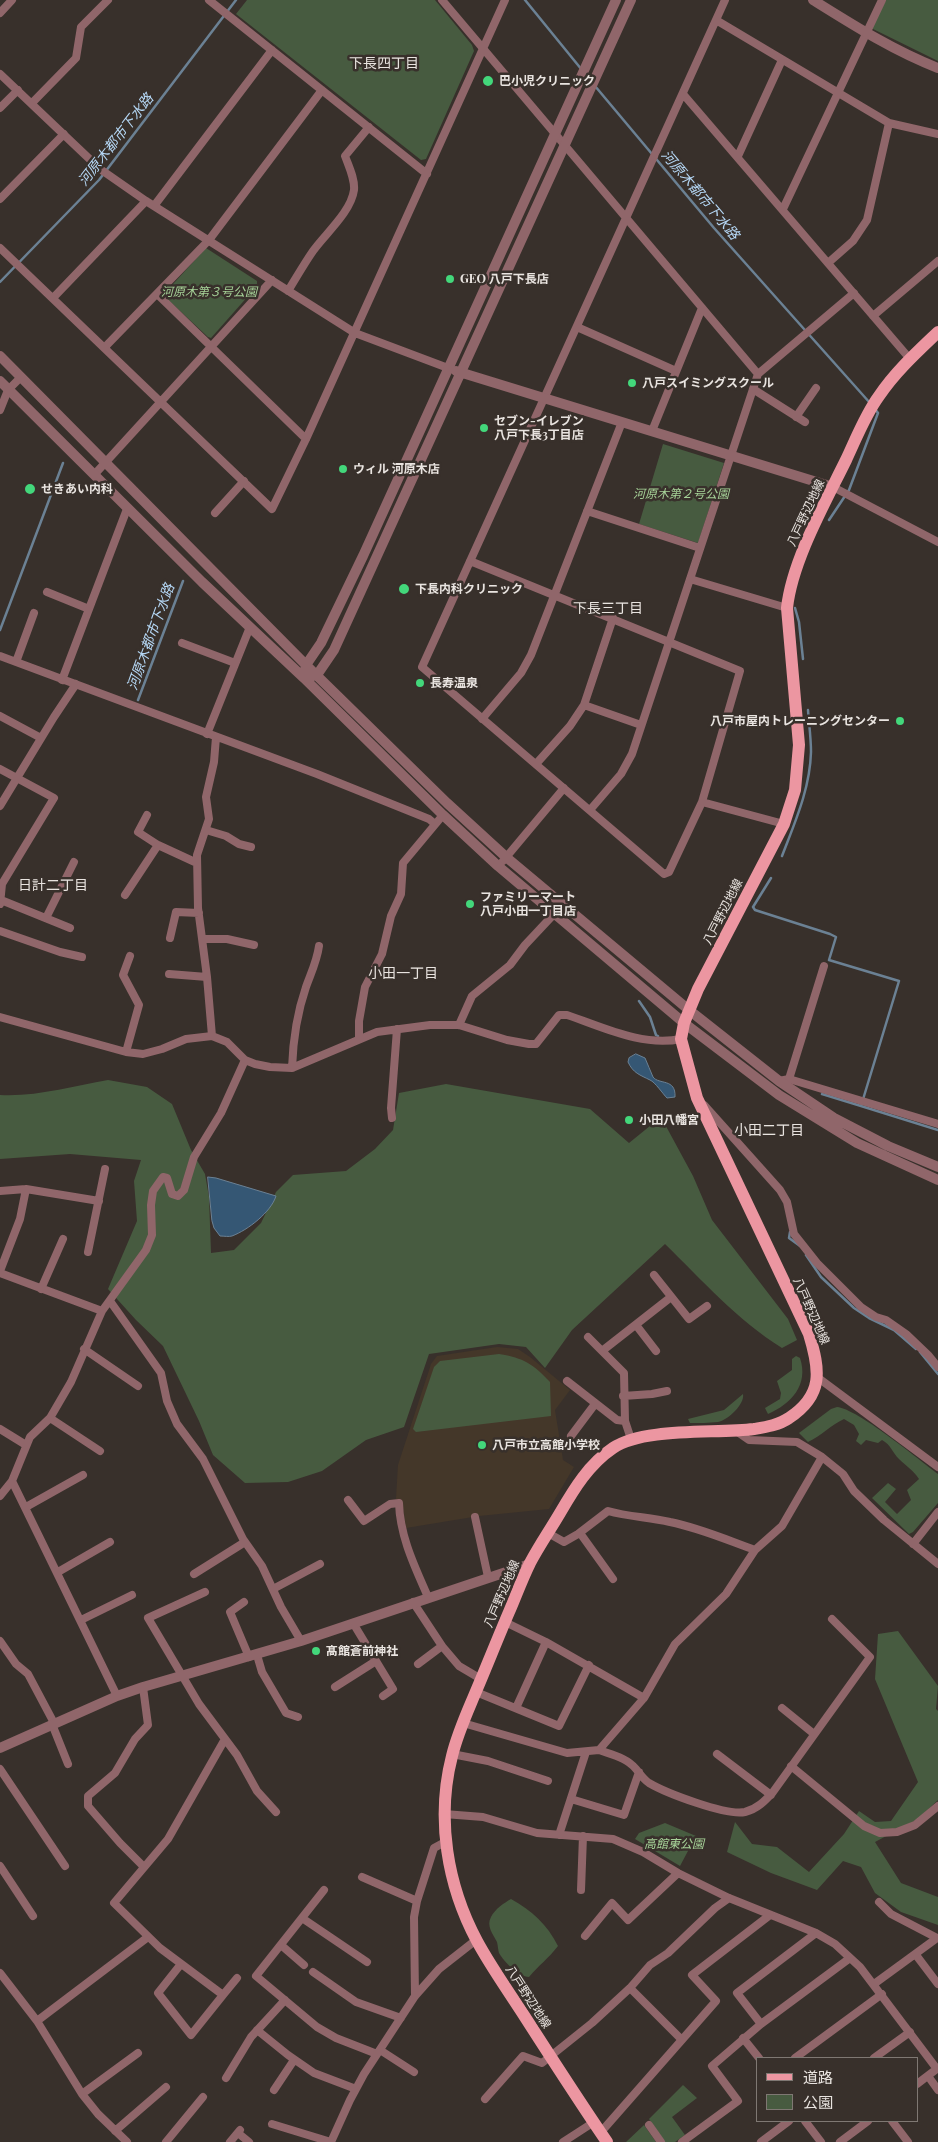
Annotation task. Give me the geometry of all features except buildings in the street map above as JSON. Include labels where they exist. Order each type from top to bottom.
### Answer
[{"type":"main road","name":"八戸野辺地線","points":[[600,2135],[476,1940],[464,1914],[452,1879],[445,1842],[444,1814],[447,1779],[452,1754],[463,1723],[530,1564],[574,1490],[592,1465],[614,1447],[631,1439],[768,1427],[786,1421],[802,1409],[813,1393],[818,1377],[817,1360],[809,1334],[697,1098],[681,1039],[684,1023],[698,989],[784,824],[795,790],[799,745],[787,608],[789,590],[797,566],[878,396],[910,359],[938,332]]},
{"type":"street","points":[[0,13],[12,0]]},
{"type":"street","points":[[32,103],[76,58],[81,27],[108,0]]},
{"type":"street","points":[[209,0],[427,174]]},
{"type":"street","points":[[442,0],[758,374]]},
{"type":"street","points":[[0,248],[272,509],[355,333],[506,0]]},
{"type":"street","points":[[304,678],[306,665],[321,643],[363,556],[616,0]]},
{"type":"street","points":[[304,678],[317,675],[334,650],[631,0]]},
{"type":"street","points":[[470,561],[740,671],[702,802],[669,872],[664,874],[422,667],[470,561],[544,398],[683,94],[725,0]]},
{"type":"street","points":[[813,0],[921,62],[938,68]]},
{"type":"street","points":[[783,209],[882,0]]},
{"type":"street","points":[[716,20],[889,124],[938,134]]},
{"type":"street","points":[[154,206],[272,50]]},
{"type":"street","points":[[738,156],[782,60]]},
{"type":"street","points":[[0,74],[110,177],[355,333],[448,368],[833,487],[938,542]]},
{"type":"street","points":[[0,108],[18,90]]},
{"type":"street","points":[[104,348],[209,240],[322,90]]},
{"type":"street","points":[[683,94],[910,359]]},
{"type":"street","points":[[828,263],[853,241],[867,220],[889,124]]},
{"type":"street","points":[[288,291],[314,250],[330,232],[349,203],[354,190],[352,175],[345,156],[369,127]]},
{"type":"street","points":[[0,199],[64,134]]},
{"type":"street","points":[[52,298],[146,201]]},
{"type":"street","points":[[873,316],[938,261]]},
{"type":"street","points":[[94,475],[212,348],[272,280]]},
{"type":"street","points":[[590,810],[621,774],[632,754],[758,374],[854,293]]},
{"type":"street","points":[[157,294],[306,439]]},
{"type":"street","points":[[652,431],[702,308]]},
{"type":"street","points":[[577,327],[676,372]]},
{"type":"street","points":[[0,356],[306,665],[506,858],[689,1010],[834,1118],[888,1146],[938,1167]]},
{"type":"street","points":[[0,410],[8,390],[21,377]]},
{"type":"street","points":[[0,381],[128,509],[498,866],[684,1023],[779,1096],[857,1143],[938,1180]]},
{"type":"street","points":[[796,417],[816,388]]},
{"type":"street","points":[[753,389],[805,422]]},
{"type":"street","points":[[482,719],[521,673],[531,655],[622,422]]},
{"type":"street","points":[[215,513],[244,482]]},
{"type":"street","points":[[62,680],[128,509]]},
{"type":"street","points":[[587,511],[700,548]]},
{"type":"street","points":[[690,579],[787,608]]},
{"type":"street","points":[[47,592],[89,609]]},
{"type":"street","points":[[16,662],[34,614]]},
{"type":"street","points":[[536,764],[570,726],[584,705],[613,618]]},
{"type":"street","points":[[207,734],[250,627]]},
{"type":"street","points":[[182,643],[235,663]]},
{"type":"street","points":[[0,656],[326,777],[429,819],[436,824]]},
{"type":"street","points":[[0,806],[76,684]]},
{"type":"street","points":[[584,705],[641,725]]},
{"type":"street","points":[[0,716],[41,738]]},
{"type":"street","points":[[212,1036],[199,914],[197,855],[209,819],[206,797],[214,762],[216,737]]},
{"type":"street","points":[[0,770],[54,798],[2,884],[1,902],[70,928]]},
{"type":"street","points":[[498,866],[564,788]]},
{"type":"street","points":[[702,802],[784,824]]},
{"type":"street","points":[[147,815],[138,832],[158,845],[197,863]]},
{"type":"street","points":[[359,1038],[358,1021],[366,987],[382,954],[391,916],[401,894],[403,863],[443,815]]},
{"type":"street","points":[[206,830],[251,847]]},
{"type":"street","points":[[124,895],[158,845]]},
{"type":"street","points":[[46,918],[74,862]]},
{"type":"street","points":[[170,938],[176,912],[199,914]]},
{"type":"street","points":[[459,1025],[472,996],[510,964],[524,945],[554,913]]},
{"type":"street","points":[[0,931],[60,952],[82,957]]},
{"type":"street","points":[[202,939],[227,939],[254,945]]},
{"type":"street","points":[[292,1068],[293,1040],[304,994],[318,956],[319,946]]},
{"type":"street","points":[[126,1052],[139,1005],[123,975],[130,956]]},
{"type":"street","points":[[784,1080],[824,966]]},
{"type":"street","points":[[169,974],[207,977]]},
{"type":"street","points":[[0,1017],[126,1052],[143,1054],[162,1049],[186,1039],[212,1036],[227,1042],[245,1060],[270,1068],[292,1068],[377,1032],[430,1025],[459,1025],[507,1040],[536,1044],[560,1015],[567,1015],[632,1037],[657,1042],[681,1039]]},
{"type":"street","points":[[392,1118],[391,1108],[397,1029]]},
{"type":"street","points":[[0,1496],[12,1482],[30,1437],[50,1418],[71,1382],[102,1312],[146,1250],[152,1235],[151,1206],[153,1191],[159,1180],[163,1177],[167,1178],[172,1194],[178,1196],[184,1190],[194,1156],[221,1113],[245,1060]]},
{"type":"street","points":[[784,1080],[938,1124]]},
{"type":"street","points":[[697,1098],[776,1184],[788,1202],[794,1234],[817,1263],[861,1307],[876,1317],[886,1320],[906,1334],[938,1367]]},
{"type":"street","points":[[88,1252],[106,1169]]},
{"type":"street","points":[[26,1189],[20,1219],[0,1272],[102,1312]]},
{"type":"street","points":[[0,1190],[26,1189],[99,1201]]},
{"type":"street","points":[[41,1288],[63,1239]]},
{"type":"street","points":[[654,1274],[688,1319],[707,1306]]},
{"type":"street","points":[[602,1351],[671,1297]]},
{"type":"street","points":[[110,1301],[161,1374],[167,1401],[177,1424],[204,1459],[245,1542],[262,1566],[281,1608],[301,1641]]},
{"type":"street","points":[[636,1325],[656,1351]]},
{"type":"street","points":[[588,1337],[624,1373],[625,1420],[631,1439]]},
{"type":"street","points":[[84,1349],[138,1386]]},
{"type":"street","points":[[818,1377],[938,1467]]},
{"type":"street","points":[[567,1381],[617,1420],[625,1420]]},
{"type":"street","points":[[623,1396],[667,1391]]},
{"type":"street","points":[[571,1436],[595,1404]]},
{"type":"street","points":[[50,1418],[100,1451]]},
{"type":"street","points":[[0,1429],[26,1445]]},
{"type":"street","points":[[736,1431],[749,1440],[797,1442],[822,1457],[843,1474],[860,1497],[938,1564]]},
{"type":"street","points":[[599,1750],[644,1698],[675,1644],[726,1594],[755,1550],[782,1526],[822,1457]]},
{"type":"street","points":[[26,1507],[83,1474]]},
{"type":"street","points":[[0,1482],[7,1488]]},
{"type":"street","points":[[12,1482],[58,1572],[116,1696]]},
{"type":"street","points":[[348,1500],[364,1521],[390,1504],[399,1503],[400,1520],[412,1562],[428,1597]]},
{"type":"street","points":[[548,1533],[564,1542],[580,1533],[608,1511],[624,1516],[669,1521],[709,1532],[755,1550]]},
{"type":"street","points":[[913,1544],[938,1512]]},
{"type":"street","points":[[475,1517],[488,1577]]},
{"type":"street","points":[[580,1533],[613,1580]]},
{"type":"street","points":[[58,1572],[110,1542]]},
{"type":"street","points":[[194,1574],[245,1542]]},
{"type":"street","points":[[274,1589],[320,1564]]},
{"type":"street","points":[[2,1745],[116,1696],[301,1641],[530,1564]]},
{"type":"street","points":[[204,1592],[148,1618],[181,1676],[226,1739],[257,1791],[276,1812]]},
{"type":"street","points":[[81,1620],[132,1594]]},
{"type":"street","points":[[244,1602],[230,1612],[286,1712],[298,1717]]},
{"type":"street","points":[[413,1602],[442,1646],[459,1666],[481,1679]]},
{"type":"street","points":[[463,1723],[567,1753],[599,1750],[626,1760],[650,1784],[688,1799],[730,1812],[744,1812],[753,1809],[771,1795],[870,1657],[832,1619]]},
{"type":"street","points":[[505,1622],[589,1665],[644,1698]]},
{"type":"street","points":[[353,1623],[393,1689],[383,1696]]},
{"type":"street","points":[[0,1641],[16,1664],[28,1674],[53,1724],[68,1764]]},
{"type":"street","points":[[516,1708],[546,1642]]},
{"type":"street","points":[[418,1664],[442,1646]]},
{"type":"street","points":[[336,1687],[376,1661]]},
{"type":"street","points":[[476,1692],[559,1726],[589,1665]]},
{"type":"street","points":[[143,1687],[148,1725],[135,1738],[115,1773],[88,1796],[88,1806],[120,1843],[144,1866]]},
{"type":"street","points":[[782,1708],[814,1734]]},
{"type":"street","points":[[223,1995],[148,1937],[114,1903],[168,1839],[226,1739]]},
{"type":"street","points":[[559,1835],[586,1752]]},
{"type":"street","points":[[452,1754],[488,1761],[548,1781]]},
{"type":"street","points":[[716,1754],[771,1795]]},
{"type":"street","points":[[791,1766],[864,1826],[880,1833],[897,1832],[915,1825],[938,1806]]},
{"type":"street","points":[[0,1769],[65,1866]]},
{"type":"street","points":[[571,1799],[624,1815],[638,1772]]},
{"type":"street","points":[[444,1814],[483,1817],[537,1833],[613,1839],[643,1852],[678,1873],[729,1898],[816,1933],[835,1944],[874,1984],[937,2068],[918,2083]]},
{"type":"street","points":[[581,1890],[583,1836]]},
{"type":"street","points":[[415,1996],[414,1917],[417,1901],[434,1848],[445,1842]]},
{"type":"street","points":[[0,1866],[33,1916]]},
{"type":"street","points":[[585,1936],[612,1903],[628,1920],[678,1873]]},
{"type":"street","points":[[362,1877],[417,1901]]},
{"type":"street","points":[[324,1890],[256,1976],[317,2027],[336,2038],[378,2052],[414,2072]]},
{"type":"street","points":[[485,2099],[523,2056],[542,2063],[551,2058],[630,1988],[650,1965],[668,1953],[715,1908],[729,1898]]},
{"type":"street","points":[[874,1984],[937,1938],[892,1914],[879,1902]]},
{"type":"street","points":[[563,2142],[600,2135],[716,2001],[692,1975],[770,1915]]},
{"type":"street","points":[[302,1918],[367,1962]]},
{"type":"street","points":[[761,2024],[737,1993],[816,1933]]},
{"type":"street","points":[[37,2021],[148,1937]]},
{"type":"street","points":[[272,2124],[331,2142],[356,2089],[415,1996],[439,1969],[476,1940]]},
{"type":"street","points":[[280,1945],[304,1965]]},
{"type":"street","points":[[916,1955],[938,1984]]},
{"type":"street","points":[[682,2142],[738,2101],[712,2066],[743,2038],[850,1958]]},
{"type":"street","points":[[181,1964],[158,1994],[191,2035],[237,1978]]},
{"type":"street","points":[[312,1972],[356,2002],[401,2018]]},
{"type":"street","points":[[2,1978],[37,2021],[82,2094],[98,2114],[127,2142]]},
{"type":"street","points":[[630,1988],[682,2040]]},
{"type":"street","points":[[795,2057],[882,1994]]},
{"type":"street","points":[[226,2078],[257,2030],[285,2000]]},
{"type":"street","points":[[257,2030],[294,2060],[314,2073],[356,2089]]},
{"type":"street","points":[[875,2057],[910,2032]]},
{"type":"street","points":[[743,2038],[758,2057]]},
{"type":"street","points":[[82,2094],[138,2053]]},
{"type":"street","points":[[274,2090],[294,2060]]},
{"type":"street","points":[[928,2076],[938,2090]]},
{"type":"street","points":[[115,2131],[166,2087]]},
{"type":"street","points":[[166,2142],[203,2097]]},
{"type":"street","points":[[761,2142],[788,2122]]},
{"type":"street","points":[[806,2122],[821,2142]]},
{"type":"street","points":[[840,2142],[867,2122]]},
{"type":"street","points":[[893,2122],[908,2142]]},
{"type":"street","points":[[649,2125],[661,2142]]},
{"type":"street","points":[[230,2142],[239,2132],[249,2142]]},
{"type":"shaded area","name":"八戸市立高館小学校","points":[[497,1347],[518,1349],[570,1390],[555,1410],[563,1460],[574,1467],[549,1509],[479,1516],[406,1528],[402,1501],[396,1499],[398,1465],[431,1364],[437,1356]]},
{"type":"green space","points":[[247,0],[435,0],[472,45],[474,51],[426,159],[421,160],[236,14]]},
{"type":"green space","points":[[886,0],[938,0],[938,61],[871,28]]},
{"type":"green space","name":"河原木第３号公園","points":[[206,248],[257,281],[257,286],[211,338],[163,295]]},
{"type":"green space","name":"河原木第２号公園","points":[[663,444],[724,463],[698,543],[639,524]]},
{"type":"green space","points":[[108,1080],[147,1087],[172,1104],[191,1150],[205,1174],[209,1197],[211,1253],[234,1250],[261,1223],[276,1192],[293,1175],[346,1171],[375,1149],[393,1130],[399,1093],[446,1084],[590,1109],[629,1143],[661,1117],[693,1176],[712,1220],[788,1319],[797,1340],[782,1348],[766,1337],[735,1312],[665,1244],[572,1330],[545,1368],[526,1347],[499,1344],[429,1354],[404,1427],[366,1440],[322,1471],[288,1482],[245,1483],[213,1455],[163,1346],[108,1289],[137,1221],[134,1181],[141,1160],[70,1154],[0,1159],[0,1095],[41,1093]]},
{"type":"green space","points":[[499,1354],[528,1363],[550,1382],[551,1416],[416,1432],[413,1429],[434,1367],[440,1361]]},
{"type":"green space","points":[[796,1356],[800,1358],[802,1368],[800,1385],[791,1399],[768,1414],[765,1408],[780,1399],[781,1393],[777,1381],[792,1370],[792,1359]]},
{"type":"green space","points":[[743,1394],[739,1407],[722,1421],[690,1423],[688,1419],[724,1410]]},
{"type":"green space","points":[[837,1407],[859,1416],[873,1425],[938,1474],[938,1503],[913,1532],[909,1534],[872,1498],[888,1483],[896,1489],[885,1502],[897,1514],[911,1500],[907,1490],[919,1479],[885,1442],[882,1440],[878,1443],[866,1440],[861,1445],[856,1441],[859,1434],[854,1425],[844,1419],[808,1442],[799,1433],[831,1409]]},
{"type":"green space","points":[[898,1631],[938,1686],[936,1709],[938,1711],[938,1800],[918,1819],[875,1842],[901,1883],[938,1897],[938,1925],[901,1912],[875,1893],[861,1867],[843,1861],[817,1890],[771,1873],[727,1852],[735,1822],[752,1844],[777,1847],[809,1872],[844,1834],[859,1811],[875,1822],[891,1821],[918,1782],[875,1679],[878,1634]]},
{"type":"green space","name":"高館東公園","points":[[665,1823],[696,1836],[680,1866],[635,1839],[639,1833]]},
{"type":"green space","points":[[511,1899],[526,1908],[538,1919],[549,1931],[558,1946],[529,1977],[516,1972],[504,1961],[499,1953],[497,1942],[489,1924],[493,1914]]},
{"type":"green space","points":[[683,2085],[697,2098],[672,2117],[685,2135],[675,2142],[665,2142],[649,2119]]},
{"type":"green space","points":[[644,2125],[656,2142],[626,2142]]},
{"type":"water","points":[[636,1054],[645,1058],[653,1077],[673,1087],[675,1097],[667,1098],[652,1081],[632,1069],[628,1062],[629,1058]]},
{"type":"water","points":[[208,1177],[276,1196],[269,1208],[252,1225],[232,1236],[220,1236],[214,1228],[212,1221]]},
{"type":"waterway","name":"河原木都市下水路","points":[[0,282],[99,180],[236,0]]},
{"type":"waterway","name":"河原木都市下水路","points":[[525,0],[582,70]]},
{"type":"waterway","name":"河原木都市下水路","points":[[595,86],[714,228],[870,403]]},
{"type":"waterway","points":[[829,520],[849,490],[878,413],[875,409]]},
{"type":"waterway","name":"河原木都市下水路","points":[[0,630],[63,463]]},
{"type":"waterway","name":"河原木都市下水路","points":[[138,700],[183,581]]},
{"type":"waterway","points":[[795,608],[799,622],[803,659]]},
{"type":"waterway","points":[[782,856],[801,805],[808,779],[811,752],[808,710]]},
{"type":"waterway","points":[[771,878],[753,907],[755,910],[836,937],[829,960],[899,981],[861,1106],[822,1094]]},
{"type":"waterway","name":"河原木都市下水路","points":[[639,1001],[650,1017],[658,1036]]},
{"type":"waterway","points":[[861,1106],[938,1130]]},
{"type":"waterway","name":"河原木都市下水路","points":[[790,1232],[789,1238],[800,1246]]},
{"type":"waterway","name":"河原木都市下水路","points":[[806,1255],[821,1277],[854,1308],[869,1318],[894,1330],[916,1349]]},
{"type":"waterway","name":"河原木都市下水路","points":[[920,1352],[938,1374]]},
{"type":"place","name":"巴小児クリニック","points":[[488,81]]},
{"type":"place","name":"GEO 八戸下長店","points":[[450,279]]},
{"type":"place","name":"八戸スイミングスクール","points":[[632,383]]},
{"type":"place","name":"セブン-イレブン 八戸下長3丁目店","points":[[484,428]]},
{"type":"place","name":"ウィル 河原木店","points":[[343,469]]},
{"type":"place","name":"せきあい内科","points":[[30,489]]},
{"type":"place","name":"下長内科クリニック","points":[[404,589]]},
{"type":"place","name":"長寿温泉","points":[[420,683]]},
{"type":"place","name":"八戸市屋内トレーニングセンター","points":[[900,721]]},
{"type":"place","name":"ファミリーマート 八戸小田一丁目店","points":[[470,904]]},
{"type":"place","name":"小田八幡宮","points":[[629,1120]]},
{"type":"place","name":"八戸市立高館小学校","points":[[482,1445]]},
{"type":"place","name":"髙館蒼前神社","points":[[316,1651]]},
{"type":"district","name":"下長四丁目","points":[[384,64]]},
{"type":"district","name":"下長三丁目","points":[[608,609]]},
{"type":"district","name":"日計二丁目","points":[[53,886]]},
{"type":"district","name":"小田一丁目","points":[[403,974]]},
{"type":"district","name":"小田二丁目","points":[[769,1131]]}]
